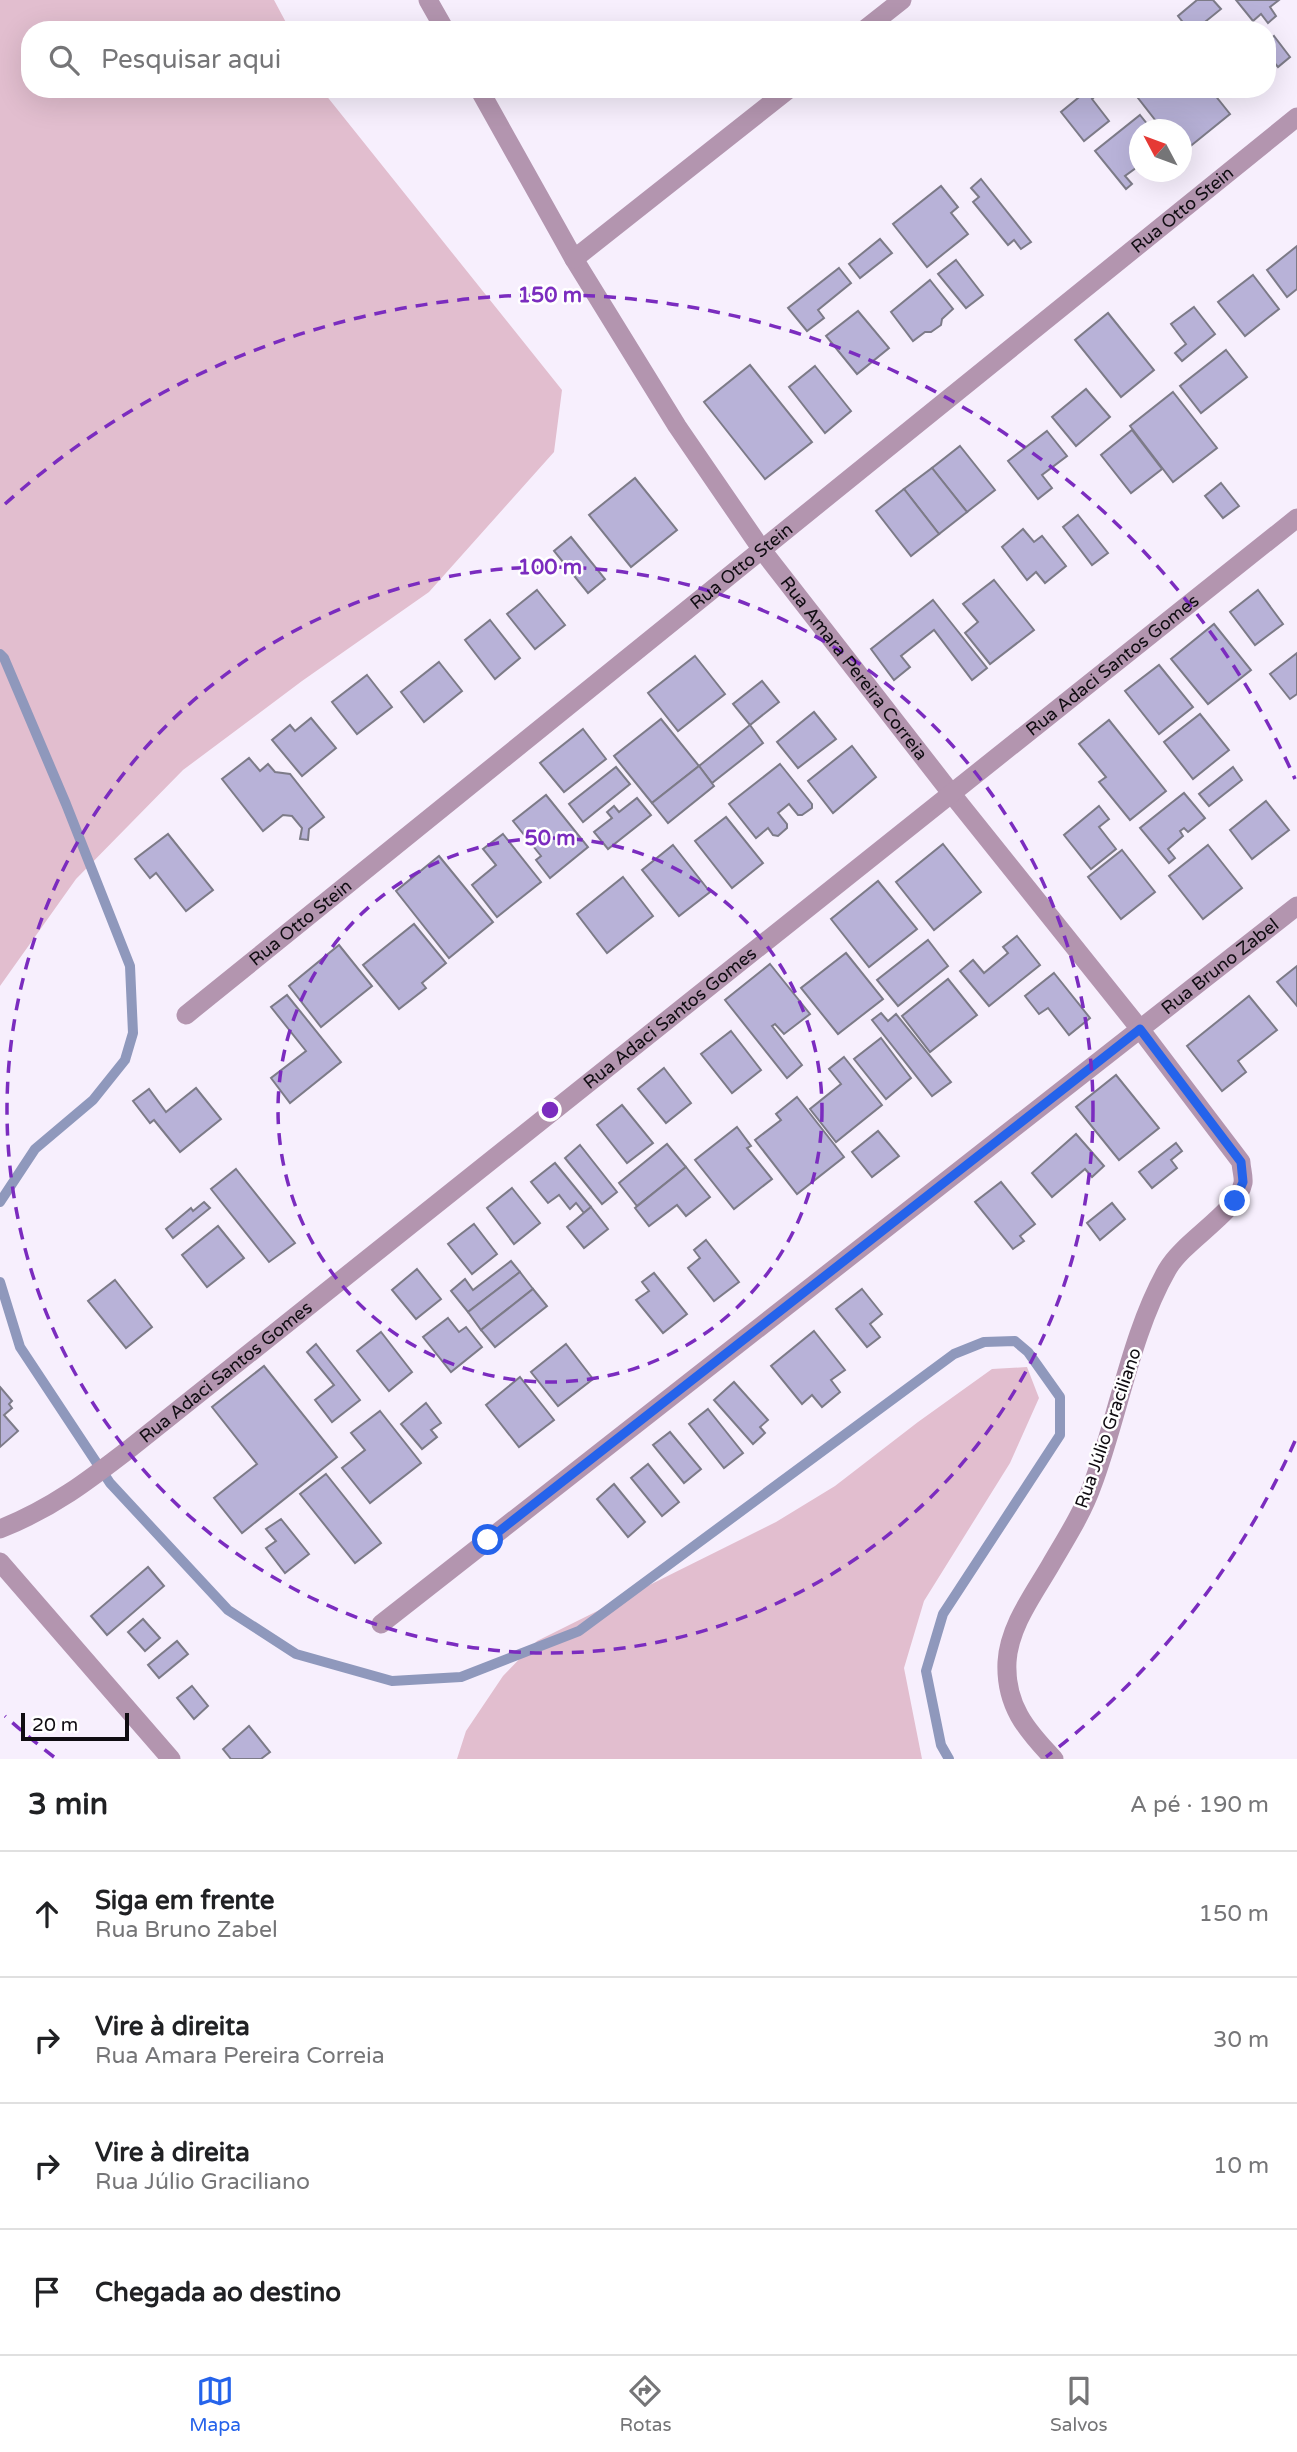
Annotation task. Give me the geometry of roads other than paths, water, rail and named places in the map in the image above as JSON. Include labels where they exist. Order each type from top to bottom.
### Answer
[{"type":"street","points":[[428,0],[440,21]]},
{"type":"street","points":[[875,21],[902,0]]},
{"type":"street","name":"Rua Amara Pereira Correia","points":[[484,98],[574,259],[677,426],[762,550],[950,793],[1230,1145]]},
{"type":"street","points":[[574,259],[778,98]]},
{"type":"street","name":"Rua Otto Stein","points":[[186,1015],[1297,117]]},
{"type":"street","name":"Rua Adaci Santos Gomes","points":[[0,1529],[70,1495],[134,1446],[1297,518]]},
{"type":"street","name":"Rua Bruno Zabel","points":[[381,1624],[1297,906]]},
{"type":"street","name":"Rua Júlio Graciliano","points":[[1054,1759],[1026,1730],[1009,1695],[1007,1661],[1016,1628],[1068,1536],[1091,1488],[1151,1300],[1168,1267],[1186,1245],[1235,1201],[1243,1182],[1241,1162],[1230,1145]]},
{"type":"street","points":[[0,1562],[171,1759]]},
{"type":"waterway","points":[[0,654],[66,804],[130,966],[133,1033],[125,1060],[93,1100],[35,1149],[0,1202]]},
{"type":"waterway","points":[[0,1282],[20,1347],[110,1483],[228,1610],[296,1654],[392,1681],[461,1677],[579,1631],[954,1354],[984,1342],[1015,1341],[1028,1352],[1060,1397],[1060,1435],[943,1614],[926,1671],[941,1745],[949,1759]]}]
